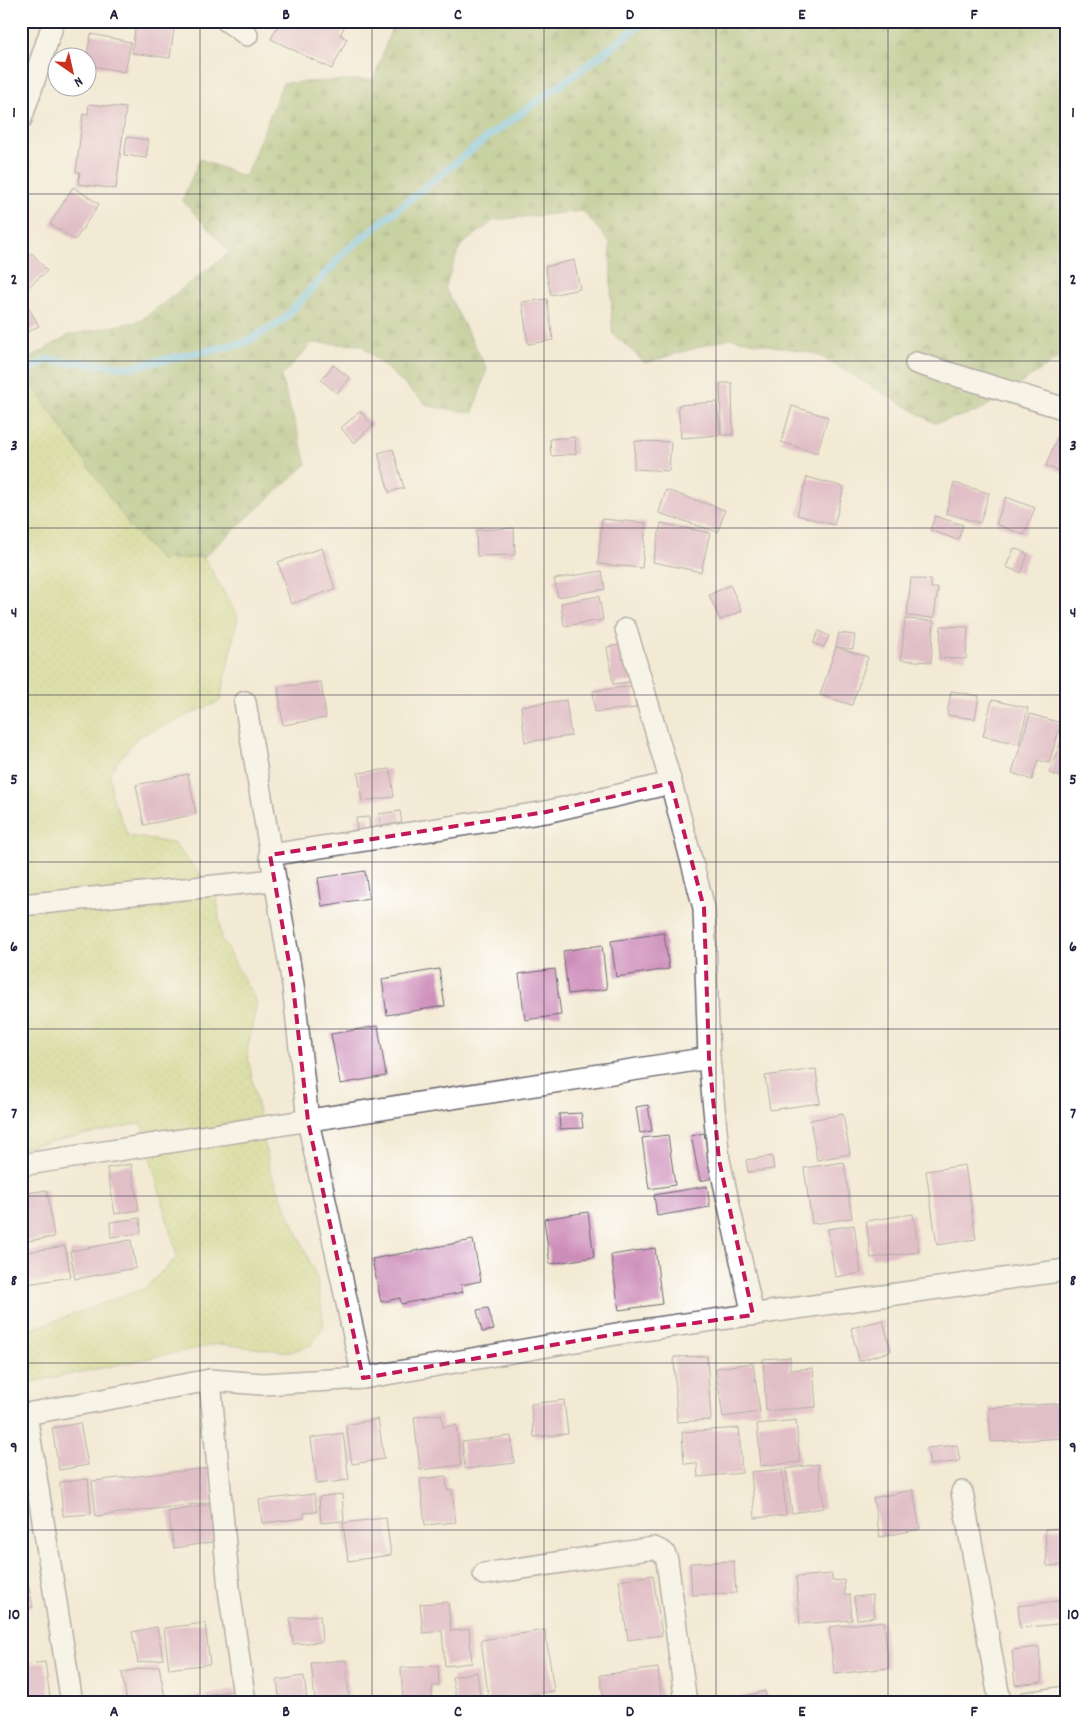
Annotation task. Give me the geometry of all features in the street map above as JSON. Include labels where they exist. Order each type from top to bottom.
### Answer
[{"type":"street","points":[[21,119],[54,21]]},
{"type":"street","points":[[227,21],[247,35]]},
{"type":"street","points":[[916,363],[1066,409]]},
{"type":"street","points":[[626,629],[671,783],[704,908],[709,1058],[719,1160],[754,1315]]},
{"type":"street","points":[[245,702],[293,986],[308,1121],[363,1378]]},
{"type":"street","points":[[270,855],[546,812],[671,783]]},
{"type":"street","points":[[21,905],[274,880]]},
{"type":"street","points":[[21,1165],[709,1058]]},
{"type":"street","points":[[72,1703],[24,1414],[210,1380],[263,1384],[363,1378],[622,1333],[1066,1270]]},
{"type":"street","points":[[210,1380],[229,1588],[245,1703]]},
{"type":"street","points":[[962,1492],[1000,1703]]},
{"type":"street","points":[[484,1574],[654,1548],[664,1552],[667,1560],[686,1703]]},
{"type":"street","points":[[1026,1703],[1066,1697]]},
{"type":"highlighted area","points":[[671,783],[704,908],[709,1058],[719,1160],[753,1315],[622,1333],[363,1378],[308,1121],[293,985],[270,855],[546,812]]},
{"type":"green space","points":[[394,21],[1066,21],[1066,353],[978,412],[934,423],[816,354],[730,338],[645,363],[612,333],[610,243],[583,211],[495,220],[460,246],[445,288],[487,369],[473,413],[428,406],[361,345],[312,343],[281,377],[307,464],[204,557],[161,560],[129,525],[21,368],[21,363],[69,335],[140,321],[230,252],[182,200],[200,159],[245,177],[283,83],[374,79]]},
{"type":"green space","points":[[21,368],[129,525],[161,560],[204,557],[238,617],[220,701],[138,737],[110,771],[112,796],[128,836],[173,843],[217,893],[221,938],[257,1003],[247,1052],[270,1170],[317,1278],[324,1326],[311,1345],[289,1352],[219,1344],[33,1382],[21,1374],[21,1333],[145,1288],[177,1257],[141,1123],[21,1148]]},
{"type":"building","points":[[136,21],[175,21],[170,58],[132,53]]},
{"type":"building","points":[[280,21],[347,21],[340,35],[347,39],[332,69],[271,39]]},
{"type":"building","points":[[91,34],[131,42],[125,72],[98,67],[98,48],[88,48]]},
{"type":"building","points":[[89,104],[126,108],[116,189],[78,184],[80,172],[76,172],[83,114],[88,114]]},
{"type":"building","points":[[127,137],[149,140],[146,158],[124,155]]},
{"type":"building","points":[[73,187],[99,204],[75,240],[50,224]]},
{"type":"building","points":[[32,253],[47,271],[21,293],[21,261]]},
{"type":"building","points":[[574,260],[580,289],[551,295],[545,267]]},
{"type":"building","points":[[547,299],[553,340],[528,344],[522,302]]},
{"type":"building","points":[[29,308],[39,326],[21,335],[21,313]]},
{"type":"building","points":[[333,365],[350,378],[337,393],[321,380]]},
{"type":"building","points":[[720,383],[732,383],[733,435],[721,435]]},
{"type":"building","points":[[717,402],[720,435],[681,438],[678,405]]},
{"type":"building","points":[[792,406],[828,417],[817,453],[781,442]]},
{"type":"building","points":[[360,411],[373,425],[354,443],[341,428]]},
{"type":"building","points":[[1060,430],[1066,432],[1066,469],[1064,473],[1046,466]]},
{"type":"building","points":[[575,437],[576,454],[551,456],[550,439]]},
{"type":"building","points":[[635,441],[671,442],[669,471],[634,469]]},
{"type":"building","points":[[393,449],[404,488],[389,492],[378,453]]},
{"type":"building","points":[[807,477],[844,487],[834,525],[797,515]]},
{"type":"building","points":[[954,483],[989,493],[980,523],[946,513]]},
{"type":"building","points":[[666,490],[725,510],[718,532],[659,513]]},
{"type":"building","points":[[1006,497],[1035,508],[1024,535],[996,524]]},
{"type":"building","points":[[935,516],[963,525],[958,540],[930,530]]},
{"type":"building","points":[[602,519],[646,523],[642,568],[598,564]]},
{"type":"building","points":[[661,523],[710,533],[701,572],[653,562]]},
{"type":"building","points":[[514,528],[515,555],[477,556],[476,530]]},
{"type":"building","points":[[322,548],[335,589],[291,604],[278,562]]},
{"type":"building","points":[[1014,548],[1028,554],[1021,573],[1006,567]]},
{"type":"building","points":[[602,571],[605,589],[558,597],[554,579]]},
{"type":"building","points":[[911,578],[931,580],[931,588],[938,588],[934,618],[907,616]]},
{"type":"building","points":[[730,585],[742,611],[720,620],[709,595]]},
{"type":"building","points":[[599,596],[603,620],[564,626],[561,603]]},
{"type":"building","points":[[905,619],[934,621],[931,662],[901,660]]},
{"type":"building","points":[[941,626],[968,627],[966,659],[939,658]]},
{"type":"building","points":[[819,631],[829,636],[824,647],[813,643]]},
{"type":"building","points":[[839,633],[855,635],[853,649],[836,647]]},
{"type":"building","points":[[630,643],[635,681],[613,684],[607,647]]},
{"type":"building","points":[[836,647],[868,657],[852,705],[820,695]]},
{"type":"building","points":[[321,682],[326,718],[283,725],[278,687]]},
{"type":"building","points":[[633,686],[636,708],[595,712],[593,691]]},
{"type":"building","points":[[951,691],[979,696],[975,719],[947,715]]},
{"type":"building","points":[[566,700],[571,736],[525,742],[521,706]]},
{"type":"building","points":[[992,700],[1028,708],[1019,744],[983,736]]},
{"type":"building","points":[[1030,714],[1061,723],[1049,763],[1038,760],[1032,780],[1012,773]]},
{"type":"building","points":[[1066,727],[1066,779],[1049,773]]},
{"type":"building","points":[[390,769],[394,797],[362,801],[358,773]]},
{"type":"building","points":[[188,774],[196,814],[144,825],[136,785]]},
{"type":"building","points":[[400,811],[402,826],[381,829],[379,814]]},
{"type":"building","points":[[369,817],[370,831],[357,832],[356,818]]},
{"type":"building","points":[[365,871],[369,898],[322,906],[318,878]]},
{"type":"building","points":[[664,933],[669,969],[616,977],[611,941]]},
{"type":"building","points":[[602,945],[607,989],[568,994],[563,951]]},
{"type":"building","points":[[439,969],[445,1006],[387,1015],[382,979]]},
{"type":"building","points":[[555,969],[561,1015],[525,1020],[519,974]]},
{"type":"building","points":[[378,1026],[386,1076],[340,1084],[331,1034]]},
{"type":"building","points":[[816,1069],[820,1103],[770,1110],[765,1076]]},
{"type":"building","points":[[648,1105],[652,1131],[640,1133],[636,1107]]},
{"type":"building","points":[[581,1113],[583,1128],[560,1129],[559,1114]]},
{"type":"building","points":[[843,1114],[850,1154],[817,1160],[810,1120]]},
{"type":"building","points":[[704,1133],[713,1178],[700,1181],[691,1136]]},
{"type":"building","points":[[668,1135],[675,1185],[649,1189],[642,1138]]},
{"type":"building","points":[[772,1156],[774,1169],[748,1172],[746,1160]]},
{"type":"building","points":[[844,1162],[852,1218],[812,1224],[804,1168]]},
{"type":"building","points":[[131,1164],[139,1210],[115,1214],[107,1168]]},
{"type":"building","points":[[965,1165],[976,1239],[937,1245],[926,1171]]},
{"type":"building","points":[[707,1186],[710,1207],[657,1216],[654,1195]]},
{"type":"building","points":[[47,1190],[54,1237],[21,1242],[21,1194]]},
{"type":"building","points":[[588,1212],[594,1257],[550,1264],[544,1219]]},
{"type":"building","points":[[913,1214],[919,1252],[871,1258],[866,1221]]},
{"type":"building","points":[[140,1218],[141,1233],[111,1237],[110,1222]]},
{"type":"building","points":[[854,1225],[861,1273],[835,1277],[828,1229]]},
{"type":"building","points":[[131,1240],[136,1268],[75,1279],[70,1251]]},
{"type":"building","points":[[473,1240],[481,1281],[461,1285],[463,1292],[401,1304],[400,1298],[381,1302],[372,1259]]},
{"type":"building","points":[[65,1246],[71,1277],[21,1285],[21,1253]]},
{"type":"building","points":[[655,1248],[662,1304],[619,1310],[611,1255]]},
{"type":"building","points":[[488,1308],[494,1330],[482,1332],[477,1310]]},
{"type":"building","points":[[883,1320],[891,1351],[859,1361],[851,1328]]},
{"type":"building","points":[[707,1356],[711,1420],[677,1422],[674,1357]]},
{"type":"building","points":[[790,1357],[790,1370],[813,1368],[816,1407],[766,1411],[763,1359]]},
{"type":"building","points":[[753,1363],[760,1412],[723,1417],[716,1368]]},
{"type":"building","points":[[564,1400],[568,1434],[534,1437],[531,1404]]},
{"type":"building","points":[[1066,1403],[1066,1438],[991,1442],[989,1408]]},
{"type":"building","points":[[441,1414],[443,1427],[456,1425],[461,1465],[420,1470],[414,1417]]},
{"type":"building","points":[[378,1419],[384,1459],[352,1464],[346,1425]]},
{"type":"building","points":[[796,1420],[800,1462],[761,1466],[757,1424]]},
{"type":"building","points":[[80,1423],[88,1465],[59,1470],[52,1428]]},
{"type":"building","points":[[739,1428],[742,1473],[698,1477],[697,1463],[684,1464],[682,1432]]},
{"type":"building","points":[[343,1433],[349,1480],[317,1484],[311,1438]]},
{"type":"building","points":[[511,1436],[514,1463],[465,1469],[462,1442]]},
{"type":"building","points":[[957,1445],[960,1461],[930,1465],[927,1448]]},
{"type":"building","points":[[818,1464],[824,1508],[792,1513],[786,1469]]},
{"type":"building","points":[[25,1468],[31,1502],[21,1504],[21,1469]]},
{"type":"building","points":[[209,1468],[213,1502],[96,1516],[92,1481]]},
{"type":"building","points":[[782,1469],[786,1515],[755,1518],[751,1472]]},
{"type":"building","points":[[446,1476],[447,1490],[452,1489],[456,1522],[425,1525],[420,1479]]},
{"type":"building","points":[[88,1479],[91,1514],[63,1516],[60,1482]]},
{"type":"building","points":[[913,1490],[920,1529],[880,1537],[873,1498]]},
{"type":"building","points":[[314,1494],[317,1512],[304,1513],[304,1518],[262,1523],[259,1500]]},
{"type":"building","points":[[342,1494],[344,1521],[321,1523],[319,1497]]},
{"type":"building","points":[[212,1504],[218,1541],[174,1548],[168,1512]]},
{"type":"building","points":[[386,1518],[391,1555],[348,1561],[343,1523]]},
{"type":"building","points":[[1066,1527],[1066,1565],[1047,1566],[1045,1529]]},
{"type":"building","points":[[734,1561],[736,1593],[692,1595],[690,1563]]},
{"type":"building","points":[[832,1574],[832,1581],[844,1580],[845,1595],[850,1595],[852,1620],[800,1624],[796,1577]]},
{"type":"building","points":[[653,1575],[662,1635],[628,1640],[619,1580]]},
{"type":"building","points":[[28,1583],[33,1607],[21,1609],[21,1584]]},
{"type":"building","points":[[872,1595],[875,1617],[857,1619],[854,1597]]},
{"type":"building","points":[[1066,1600],[1066,1623],[1020,1628],[1018,1606]]},
{"type":"building","points":[[448,1602],[451,1631],[469,1629],[472,1663],[445,1666],[442,1631],[423,1633],[420,1604]]},
{"type":"building","points":[[320,1615],[322,1642],[293,1644],[290,1618]]},
{"type":"building","points":[[884,1621],[889,1668],[834,1674],[829,1627]]},
{"type":"building","points":[[205,1623],[210,1664],[169,1669],[164,1628]]},
{"type":"building","points":[[157,1627],[163,1659],[138,1663],[132,1632]]},
{"type":"building","points":[[545,1630],[554,1691],[489,1701],[481,1640]]},
{"type":"building","points":[[1039,1647],[1042,1682],[1015,1685],[1012,1650]]},
{"type":"building","points":[[346,1660],[349,1696],[315,1700],[311,1663]]},
{"type":"building","points":[[45,1662],[50,1697],[21,1701],[21,1665]]},
{"type":"building","points":[[159,1666],[166,1703],[127,1703],[122,1672]]},
{"type":"building","points":[[438,1666],[439,1686],[432,1686],[432,1700],[403,1701],[401,1668]]},
{"type":"building","points":[[658,1668],[662,1703],[604,1703],[600,1675]]},
{"type":"building","points":[[477,1672],[481,1703],[457,1703],[452,1677]]},
{"type":"building","points":[[304,1676],[307,1701],[280,1703],[277,1680]]},
{"type":"building","points":[[235,1690],[237,1703],[207,1703],[206,1695]]},
{"type":"building","points":[[765,1691],[768,1703],[729,1703],[728,1700]]},
{"type":"building","points":[[200,1695],[201,1703],[173,1703],[172,1701]]},
{"type":"waterway","points":[[21,374],[47,360],[131,367],[244,343],[282,321],[346,251],[485,139],[645,21]]}]
